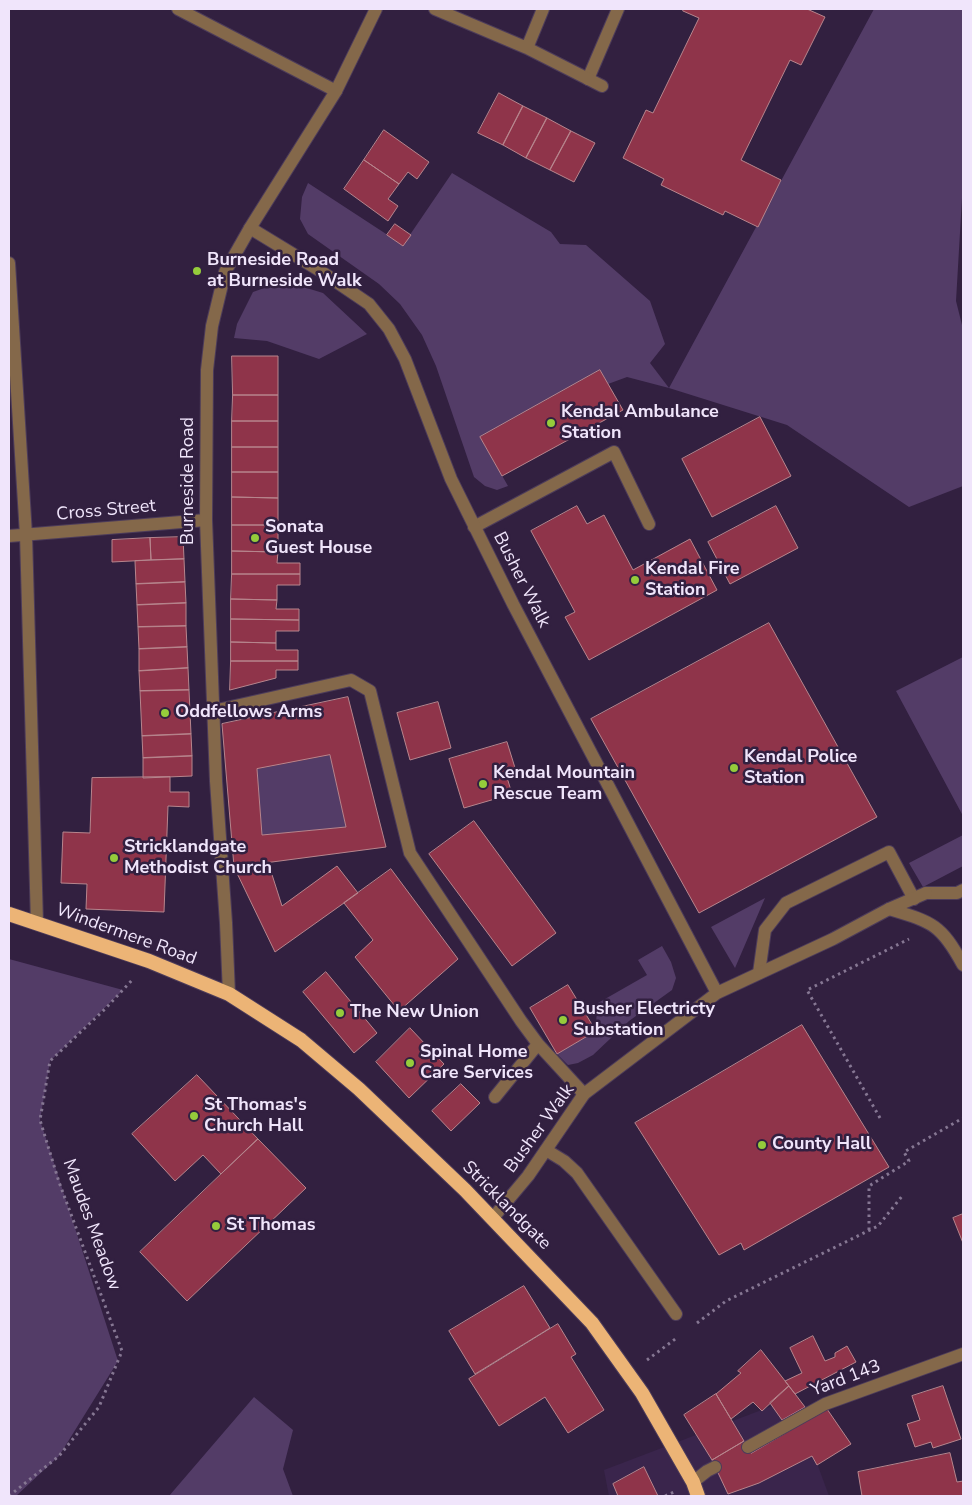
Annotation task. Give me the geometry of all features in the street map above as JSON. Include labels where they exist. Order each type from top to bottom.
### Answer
[{"type":"highway","name":"Windermere Road","points":[[9,914],[149,961],[230,994]]},
{"type":"highway","name":"Stricklandgate","points":[[230,994],[302,1040],[352,1083],[465,1190],[592,1323],[642,1393],[693,1482],[698,1496]]},
{"type":"street","points":[[178,9],[336,91]]},
{"type":"street","name":"Burneside Road","points":[[230,994],[213,711],[206,520],[208,370],[212,326],[225,272],[250,228],[336,91],[376,9]]},
{"type":"street","points":[[435,9],[527,48],[602,86]]},
{"type":"street","points":[[527,48],[543,9]]},
{"type":"street","points":[[588,79],[618,9]]},
{"type":"street","name":"Busher Walk","points":[[250,228],[268,237],[320,270],[369,304],[389,329],[405,359],[451,480],[474,527],[530,638],[717,993]]},
{"type":"street","points":[[9,263],[26,535],[37,923]]},
{"type":"street","points":[[474,527],[614,452],[649,524]]},
{"type":"street","name":"Cross Street","points":[[9,536],[206,520]]},
{"type":"street","points":[[213,711],[351,680],[370,691],[410,853],[520,1021],[538,1044],[584,1094]]},
{"type":"street","points":[[759,973],[765,930],[786,903],[889,852],[920,896]]},
{"type":"street","name":"Busher Walk","points":[[492,1219],[546,1150],[584,1094],[717,993],[833,939],[889,909],[920,896],[957,893],[963,890]]},
{"type":"street","points":[[889,909],[917,917],[936,926],[951,942],[963,964]]},
{"type":"street","points":[[495,1097],[538,1044]]},
{"type":"street","points":[[546,1150],[564,1161],[577,1173],[676,1314]]},
{"type":"street","name":"Yard 143","points":[[748,1447],[825,1404],[963,1354]]},
{"type":"street","points":[[693,1482],[716,1467]]},
{"type":"path","points":[[880,1118],[807,990],[936,926]]},
{"type":"path","name":"Maudes Meadow","points":[[9,1496],[60,1456],[99,1407],[122,1351],[60,1182],[40,1120],[50,1060],[106,1008],[149,961]]},
{"type":"path","points":[[869,1230],[869,1186],[909,1161],[904,1152],[963,1118]]},
{"type":"path","points":[[694,1324],[726,1301],[878,1226],[904,1195]]},
{"type":"path","points":[[628,1373],[680,1335]]},
{"type":"shaded area","points":[[874,9],[963,9],[963,181],[956,301],[963,329],[963,486],[909,507],[787,425],[669,388]]},
{"type":"shaded area","points":[[452,173],[551,232],[560,244],[586,245],[650,301],[665,344],[650,363],[669,388],[627,377],[608,384],[600,370],[480,437],[508,486],[497,490],[485,486],[474,477],[436,366],[422,335],[400,304],[379,284],[308,234],[300,219],[302,197],[308,183],[403,245]]},
{"type":"shaded area","points":[[284,281],[323,293],[367,334],[319,359],[267,341],[234,338],[237,324],[253,292]]},
{"type":"shaded area","points":[[963,657],[963,816],[896,691]]},
{"type":"shaded area","points":[[330,755],[346,827],[262,835],[257,769]]},
{"type":"shaded area","points":[[963,835],[963,866],[923,887],[909,863]]},
{"type":"shaded area","points":[[765,898],[735,968],[711,927]]},
{"type":"shaded area","points":[[662,946],[671,962],[676,978],[672,990],[629,1021],[593,1055],[578,1063],[568,1065],[557,1054],[595,1031],[598,1003],[647,975],[638,960]]},
{"type":"shaded area","points":[[9,959],[123,990],[50,1061],[40,1120],[118,1361],[59,1456],[16,1496],[9,1496]]},
{"type":"shaded area","points":[[254,1397],[293,1430],[283,1469],[293,1496],[169,1496]]},
{"type":"shaded area","points":[[793,1398],[829,1496],[609,1496],[604,1470]]},
{"type":"building","points":[[684,9],[807,9],[825,17],[801,65],[790,60],[741,160],[781,180],[758,227],[725,211],[723,215],[661,185],[664,179],[623,158],[646,110],[653,113],[699,18],[683,11]]},
{"type":"building","points":[[499,93],[523,106],[503,145],[478,133]]},
{"type":"building","points":[[523,106],[547,118],[526,158],[503,145]]},
{"type":"building","points":[[547,118],[571,131],[550,170],[526,158]]},
{"type":"building","points":[[384,130],[429,162],[417,179],[408,172],[399,184],[364,160]]},
{"type":"building","points":[[571,131],[595,143],[574,182],[550,170]]},
{"type":"building","points":[[364,160],[399,184],[388,199],[398,206],[388,221],[344,189]]},
{"type":"building","points":[[395,224],[411,235],[403,246],[387,235]]},
{"type":"building","points":[[232,356],[278,356],[278,395],[233,395]]},
{"type":"building","name":"Kendal Ambulance Station","points":[[600,370],[623,410],[502,476],[480,437]]},
{"type":"building","points":[[233,395],[278,395],[278,421],[232,421]]},
{"type":"building","points":[[760,417],[791,476],[712,517],[682,459]]},
{"type":"building","points":[[232,421],[278,421],[278,447],[232,447]]},
{"type":"building","points":[[232,447],[278,447],[278,472],[232,472]]},
{"type":"building","points":[[232,472],[278,472],[278,498],[232,497]]},
{"type":"building","points":[[232,497],[278,498],[278,525],[232,525]]},
{"type":"building","name":"Kendal Fire Station","points":[[577,506],[587,524],[604,515],[633,570],[690,539],[717,590],[589,660],[565,617],[575,612],[531,531]]},
{"type":"building","points":[[776,506],[798,548],[730,584],[708,542]]},
{"type":"building","name":"Sonata Guest House","points":[[232,525],[278,525],[278,552],[232,551]]},
{"type":"building","points":[[183,537],[184,559],[151,560],[150,538]]},
{"type":"building","points":[[150,538],[151,560],[112,562],[112,540]]},
{"type":"building","points":[[232,551],[278,552],[277,563],[300,563],[300,574],[232,574]]},
{"type":"building","points":[[184,559],[185,582],[136,584],[135,561]]},
{"type":"building","points":[[232,574],[300,574],[300,585],[277,585],[277,600],[231,599]]},
{"type":"building","points":[[185,582],[186,603],[137,605],[136,584]]},
{"type":"building","points":[[231,599],[277,600],[276,609],[299,609],[299,620],[231,619]]},
{"type":"building","points":[[186,603],[186,626],[138,627],[137,605]]},
{"type":"building","points":[[231,619],[299,620],[299,631],[276,631],[276,643],[231,642]]},
{"type":"building","name":"Kendal Police Station","points":[[769,623],[877,817],[699,913],[591,719]]},
{"type":"building","points":[[186,626],[187,647],[139,649],[138,627]]},
{"type":"building","points":[[231,642],[276,643],[276,650],[298,650],[298,661],[231,661]]},
{"type":"building","points":[[187,647],[188,668],[139,671],[139,649]]},
{"type":"building","points":[[231,661],[298,661],[298,670],[276,670],[276,678],[230,690]]},
{"type":"building","points":[[188,668],[189,690],[140,691],[139,671]]},
{"type":"building","name":"Oddfellows Arms","points":[[189,690],[191,734],[142,736],[140,691]]},
{"type":"building","points":[[348,697],[386,847],[234,867],[222,724]],"holes":[[[330,755],[346,827],[262,835],[257,769]]]},
{"type":"building","points":[[438,702],[451,748],[410,760],[397,713]]},
{"type":"building","points":[[191,734],[192,756],[143,758],[142,736]]},
{"type":"building","name":"Kendal Mountain Rescue Team","points":[[507,742],[516,771],[506,774],[512,794],[464,808],[449,759]]},
{"type":"building","points":[[192,756],[192,776],[143,778],[143,758]]},
{"type":"building","name":"Stricklandgate Methodist Church","points":[[170,777],[170,792],[189,792],[189,807],[168,806],[164,912],[86,909],[87,884],[61,883],[63,832],[90,833],[92,778]]},
{"type":"building","points":[[474,821],[556,933],[512,966],[429,854]]},
{"type":"building","points":[[268,862],[282,906],[337,866],[358,893],[275,952],[234,867]]},
{"type":"building","points":[[391,869],[458,959],[399,1011],[355,957],[373,940],[344,903]]},
{"type":"building","name":"The New Union","points":[[326,972],[377,1033],[354,1053],[303,992]]},
{"type":"building","name":"Busher Electricty Substation","points":[[568,985],[596,1031],[557,1054],[530,1008]]},
{"type":"building","name":"County Hall","points":[[802,1025],[889,1167],[744,1250],[741,1243],[719,1255],[635,1123]]},
{"type":"building","name":"Spinal Home Care Services","points":[[410,1028],[444,1064],[409,1098],[376,1062]]},
{"type":"building","name":"St Thomas's Church Hall","points":[[197,1075],[258,1139],[221,1174],[203,1155],[175,1181],[132,1134]]},
{"type":"building","points":[[461,1084],[480,1103],[451,1131],[432,1111]]},
{"type":"building","name":"St Thomas","points":[[258,1139],[306,1188],[187,1301],[140,1252]]},
{"type":"building","points":[[963,1214],[963,1243],[953,1218]]},
{"type":"building","points":[[524,1286],[550,1328],[475,1374],[449,1331]]},
{"type":"building","points":[[558,1324],[576,1354],[571,1357],[604,1410],[568,1433],[545,1397],[499,1426],[469,1379]]},
{"type":"building","points":[[813,1336],[825,1361],[835,1357],[835,1353],[847,1346],[856,1362],[795,1394],[785,1381],[802,1373],[790,1348]]},
{"type":"building","points":[[761,1350],[789,1386],[762,1411],[753,1402],[731,1419],[716,1394],[741,1373],[738,1371]]},
{"type":"building","points":[[789,1386],[805,1407],[782,1420],[770,1403]]},
{"type":"building","points":[[943,1386],[961,1439],[933,1448],[931,1442],[915,1447],[907,1424],[920,1420],[912,1396]]},
{"type":"building","points":[[716,1394],[744,1441],[712,1460],[684,1415]]},
{"type":"building","points":[[827,1409],[851,1444],[817,1465],[812,1456],[759,1483],[728,1494],[712,1460],[744,1441],[751,1453]]},
{"type":"building","points":[[950,1453],[957,1482],[963,1481],[963,1496],[862,1496],[858,1472]]},
{"type":"building","points":[[644,1467],[658,1496],[618,1496],[613,1484]]},
{"type":"place","name":"Burneside Road at Burneside Walk","points":[[197,271]]},
{"type":"place","name":"Kendal Ambulance Station","points":[[551,423]]},
{"type":"place","name":"Sonata Guest House","points":[[255,538]]},
{"type":"place","name":"Kendal Fire Station","points":[[635,580]]},
{"type":"place","name":"Oddfellows Arms","points":[[165,713]]},
{"type":"place","name":"Kendal Police Station","points":[[734,768]]},
{"type":"place","name":"Kendal Mountain Rescue Team","points":[[483,784]]},
{"type":"place","name":"Stricklandgate Methodist Church","points":[[114,858]]},
{"type":"place","name":"The New Union","points":[[340,1013]]},
{"type":"place","name":"Busher Electricty Substation","points":[[563,1020]]},
{"type":"place","name":"Spinal Home Care Services","points":[[410,1063]]},
{"type":"place","name":"St Thomas's Church Hall","points":[[194,1116]]},
{"type":"place","name":"County Hall","points":[[762,1145]]},
{"type":"place","name":"St Thomas","points":[[216,1226]]}]
